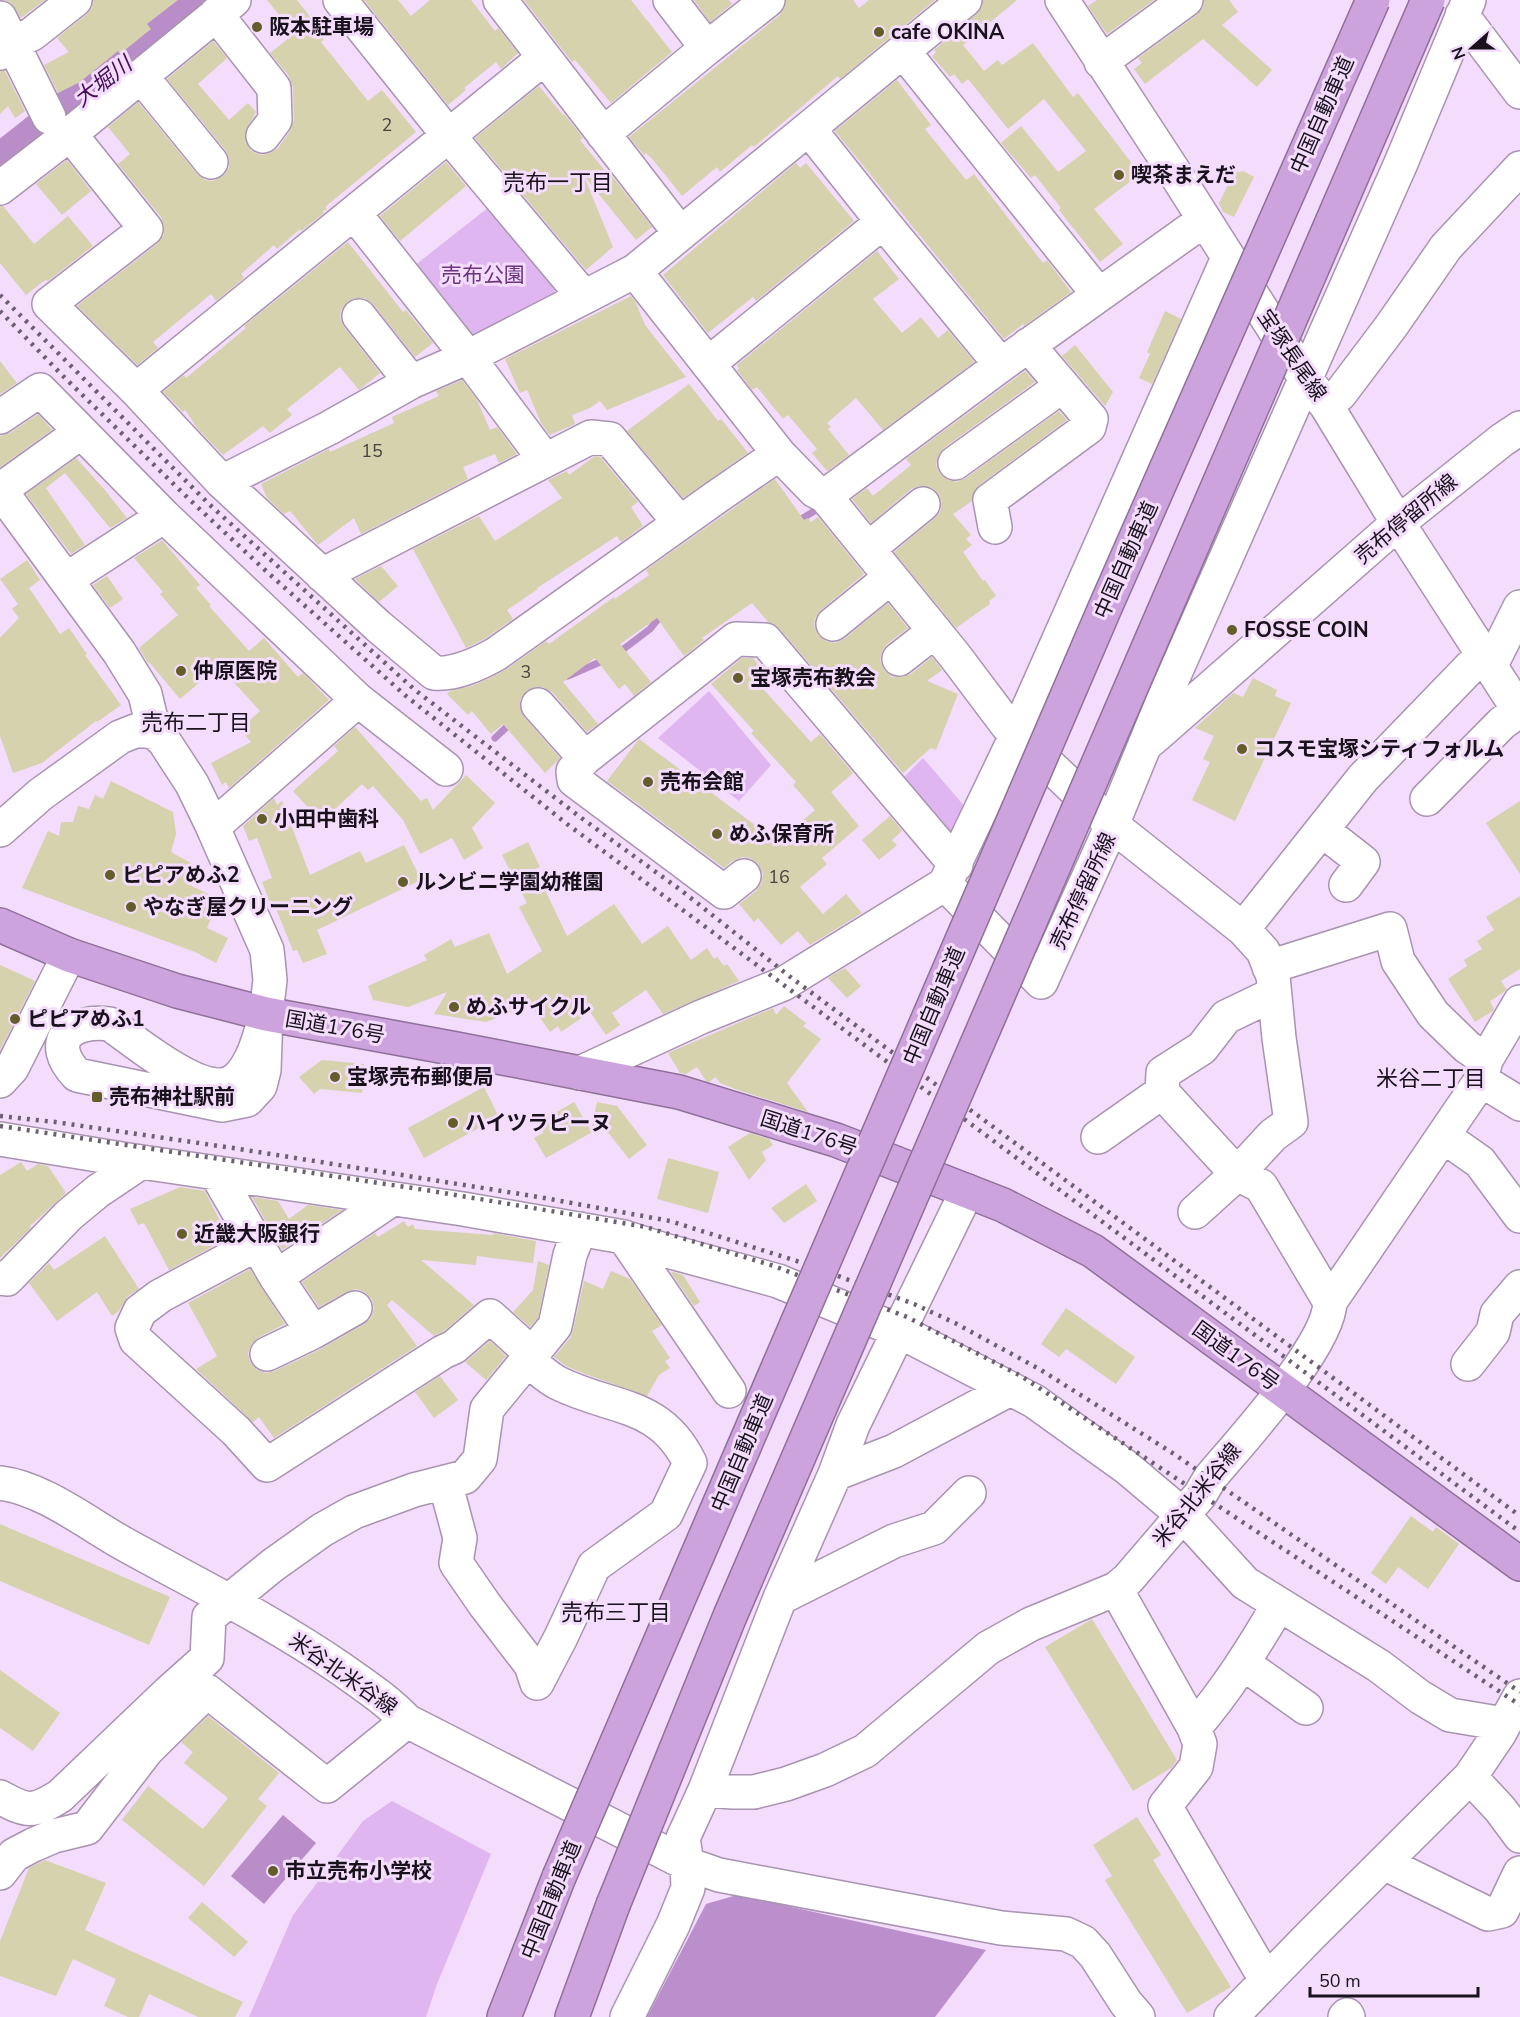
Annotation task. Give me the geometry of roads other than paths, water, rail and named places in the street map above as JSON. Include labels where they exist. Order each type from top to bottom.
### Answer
[{"type":"highway","name":"中国自動車道","points":[[504,2017],[559,1877],[1104,610],[1373,0]]},
{"type":"highway","points":[[572,2017],[613,1905],[735,1605],[1428,0]]},
{"type":"highway","name":"国道176号","points":[[0,925],[69,955],[177,992],[266,1014],[679,1092],[825,1136],[1003,1205],[1093,1251],[1520,1564]]},
{"type":"street","points":[[75,0],[32,34],[4,38],[59,126],[146,229],[49,304],[136,390],[222,482],[378,626],[434,673],[442,674],[477,664],[496,654],[779,454]]},
{"type":"street","points":[[340,0],[448,136],[584,297]]},
{"type":"street","points":[[500,0],[680,232]]},
{"type":"street","points":[[670,0],[707,48]]},
{"type":"street","points":[[603,134],[768,0]]},
{"type":"street","points":[[222,482],[329,428],[411,382],[468,357],[635,271],[965,0]]},
{"type":"street","name":"宝塚長尾線","points":[[1062,0],[1305,378],[1326,405],[1398,524],[1520,711]]},
{"type":"street","points":[[1101,62],[1186,0]]},
{"type":"street","points":[[0,188],[59,126],[141,76],[224,5],[274,88],[275,120],[263,136]]},
{"type":"street","points":[[1466,7],[1515,75]]},
{"type":"street","points":[[1145,745],[1401,162],[1466,7]]},
{"type":"street","points":[[903,51],[1099,295]]},
{"type":"street","points":[[136,390],[544,58]]},
{"type":"street","points":[[141,76],[211,162]]},
{"type":"street","points":[[809,129],[1001,365]]},
{"type":"street","points":[[1326,405],[1340,394],[1446,247],[1520,168]]},
{"type":"street","points":[[354,213],[468,357],[545,460]]},
{"type":"street","points":[[825,496],[1028,345],[1204,220]]},
{"type":"street","points":[[708,364],[883,222]]},
{"type":"street","points":[[580,1073],[701,1017],[783,984],[951,874],[1017,734],[1228,258]]},
{"type":"street","points":[[635,271],[779,454],[815,491],[825,496],[935,631],[1007,725],[1113,825],[1243,929],[1263,951],[1272,980],[1292,1122],[1274,1136],[1195,1212]]},
{"type":"street","points":[[359,316],[411,382]]},
{"type":"street","points":[[996,527],[990,500],[1089,427],[1091,419],[1028,345]]},
{"type":"street","points":[[955,463],[1062,386]]},
{"type":"street","points":[[0,417],[40,390],[164,516],[358,700],[446,769]]},
{"type":"street","name":"売布停留所線","points":[[951,874],[1041,982],[1113,825],[1145,745],[1398,524],[1520,428]]},
{"type":"street","points":[[81,432],[0,490],[119,652],[145,694],[150,715],[146,731]]},
{"type":"street","points":[[322,575],[591,437],[610,439],[680,523]]},
{"type":"street","points":[[868,549],[923,504]]},
{"type":"street","points":[[67,579],[164,516]]},
{"type":"street","points":[[832,624],[891,577]]},
{"type":"street","points":[[1243,929],[1364,778],[1486,661],[1520,607]]},
{"type":"street","points":[[899,659],[935,631]]},
{"type":"street","points":[[744,876],[723,892],[574,780],[573,771],[585,758],[736,639],[765,640],[951,874]]},
{"type":"street","points":[[211,824],[222,819],[358,700]]},
{"type":"street","points":[[538,705],[585,758]]},
{"type":"street","points":[[1427,799],[1502,723],[1520,711]]},
{"type":"street","points":[[0,830],[41,794],[120,737],[135,731],[155,733],[164,741],[192,784],[267,950],[270,980],[266,1014],[266,1054],[260,1086],[247,1100],[222,1105],[77,1075],[66,1064],[63,1044],[73,1029],[88,1023],[110,1024],[181,1073],[201,1083],[217,1086],[227,1084],[239,1076],[255,1052],[266,1014]]},
{"type":"street","points":[[1322,830],[1363,862],[1346,885]]},
{"type":"street","points":[[1330,1302],[1261,1186],[1237,1174],[1162,1092],[1163,1073],[1202,1048],[1226,1017],[1272,980],[1390,929],[1398,961],[1433,1014],[1467,1047],[1484,1070],[1520,1104]]},
{"type":"street","points":[[0,1081],[12,1068],[69,955]]},
{"type":"street","name":"米谷北米谷線","points":[[705,1790],[753,1792],[786,1784],[825,1770],[865,1751],[988,1648],[1031,1624],[1116,1589],[1128,1580],[1284,1390],[1319,1336],[1330,1314],[1330,1302],[1443,1136],[1484,1070],[1520,1002]]},
{"type":"street","points":[[1098,1137],[1162,1092]]},
{"type":"street","points":[[1443,1136],[1480,1162],[1520,1216]]},
{"type":"street","points":[[0,1139],[624,1237],[778,1281],[899,1331],[1034,1401],[1126,1467],[1183,1515],[1245,1583],[1379,1666],[1420,1697],[1450,1715],[1512,1710]]},
{"type":"street","points":[[0,1278],[7,1279],[76,1209],[141,1162]]},
{"type":"street","points":[[216,1173],[276,1277],[312,1332]]},
{"type":"street","points":[[627,2017],[673,1925],[688,1888],[683,1838],[705,1790],[780,1598],[835,1473],[853,1425],[967,1191]]},
{"type":"street","points":[[276,1277],[392,1199]]},
{"type":"street","points":[[0,1873],[14,1855],[47,1822],[60,1796],[207,1658],[209,1617],[298,1547],[346,1516],[414,1490],[465,1477],[480,1459],[487,1409],[555,1326],[570,1255],[580,1229]]},
{"type":"street","points":[[624,1237],[729,1391]]},
{"type":"street","points":[[257,1244],[160,1296],[140,1311],[132,1328],[136,1340],[227,1422],[267,1465],[454,1347],[489,1316],[557,1383],[586,1395],[629,1407],[661,1424],[681,1444],[690,1463],[666,1514],[594,1566],[537,1683],[531,1665],[456,1563],[460,1538],[445,1482]]},
{"type":"street","points":[[1468,1364],[1493,1332],[1497,1314],[1520,1287]]},
{"type":"street","points":[[267,1354],[356,1308]]},
{"type":"street","points":[[835,1473],[894,1451],[1011,1389]]},
{"type":"street","name":"米谷北米谷線","points":[[0,1483],[15,1485],[49,1500],[126,1545],[230,1600],[315,1651],[390,1703],[407,1721],[687,1864],[719,1875],[1001,1928],[1066,1934],[1083,1942],[1095,1955],[1126,2003],[1138,2017]]},
{"type":"street","points":[[780,1598],[894,1541],[934,1528],[969,1493]]},
{"type":"street","points":[[1116,1589],[1194,1728],[1200,1744],[1196,1767],[1165,1806],[1266,1980]]},
{"type":"street","points":[[1194,1728],[1244,1664],[1279,1604]]},
{"type":"street","points":[[1244,1664],[1306,1708]]},
{"type":"street","points":[[0,1797],[47,1822],[87,1828],[147,1750],[207,1690],[327,1786],[407,1721]]},
{"type":"street","points":[[1230,2017],[1470,1777],[1512,1710]]},
{"type":"street","points":[[1470,1777],[1500,1809],[1520,1836]]},
{"type":"street","points":[[1384,1863],[1488,1914],[1502,1911],[1520,1873]]},
{"type":"waterway","name":"大堀川","points":[[0,164],[207,0]]},
{"type":"waterway","points":[[795,523],[816,510]]},
{"type":"waterway","points":[[617,654],[650,629],[662,614]]},
{"type":"waterway","points":[[568,676],[607,659]]},
{"type":"waterway","points":[[495,738],[513,721]]},
{"type":"railway","points":[[0,295],[210,505],[415,690],[580,817],[682,891],[793,979],[1520,1516]]},
{"type":"railway","points":[[0,311],[191,501],[406,696],[567,824],[1520,1532]]},
{"type":"railway","points":[[0,1116],[233,1148],[539,1197],[670,1221],[803,1263],[914,1304],[955,1323],[1041,1370],[1174,1454],[1520,1692]]},
{"type":"railway","points":[[0,1126],[432,1191],[646,1227],[774,1266],[907,1317],[1021,1376],[1520,1705]]},
{"type":"place","name":"阪本駐車場","points":[[257,27]]},
{"type":"place","name":"cafe OKINA","points":[[879,32]]},
{"type":"place","name":"喫茶まえだ","points":[[1119,175]]},
{"type":"place","name":"FOSSE COIN","points":[[1232,630]]},
{"type":"place","name":"仲原医院","points":[[181,671]]},
{"type":"place","name":"宝塚売布教会","points":[[738,678]]},
{"type":"place","name":"コスモ宝塚シティフォルム","points":[[1242,749]]},
{"type":"place","name":"売布会館","points":[[648,782]]},
{"type":"place","name":"小田中歯科","points":[[262,819]]},
{"type":"place","name":"めふ保育所","points":[[717,834]]},
{"type":"place","name":"ピピアめふ2","points":[[110,875]]},
{"type":"place","name":"ルンビニ学園幼稚園","points":[[403,882]]},
{"type":"place","name":"やなぎ屋クリーニング","points":[[131,907]]},
{"type":"place","name":"めふサイクル","points":[[454,1007]]},
{"type":"place","name":"ピピアめふ1","points":[[15,1019]]},
{"type":"place","name":"宝塚売布郵便局","points":[[335,1077]]},
{"type":"place","name":"売布神社駅前","points":[[97,1097]]},
{"type":"place","name":"ハイツラピーヌ","points":[[453,1123]]},
{"type":"place","name":"近畿大阪銀行","points":[[182,1234]]},
{"type":"place","name":"市立売布小学校","points":[[273,1871]]},
{"type":"district","name":"売布一丁目","points":[[558,183]]},
{"type":"district","name":"売布二丁目","points":[[196,723]]},
{"type":"district","name":"米谷二丁目","points":[[1431,1079]]},
{"type":"district","name":"売布三丁目","points":[[616,1613]]},
{"type":"park label","name":"売布公園","points":[[483,275]]}]
